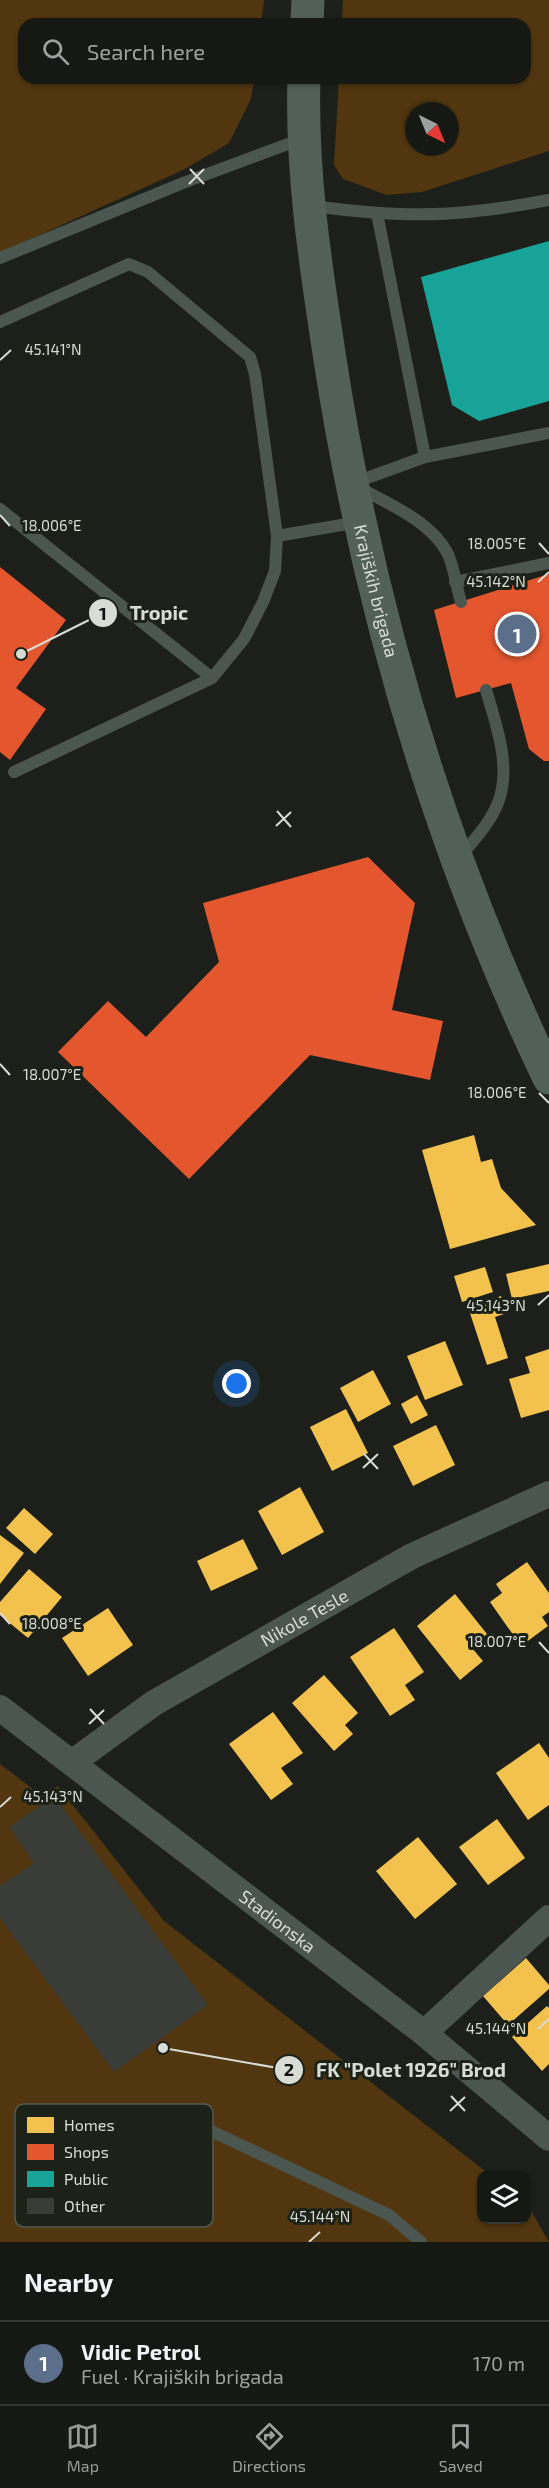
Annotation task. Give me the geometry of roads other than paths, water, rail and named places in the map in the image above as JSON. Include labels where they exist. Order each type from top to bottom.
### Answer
[{"type":"main road","points":[[307,18],[308,0]]},
{"type":"main road","name":"Krajiških brigada","points":[[304,84],[310,206],[329,353],[351,484],[398,679],[457,861],[508,987],[549,1078]]},
{"type":"street","name":"Nikole Tesle","points":[[73,1762],[153,1703],[412,1556],[549,1494]]},
{"type":"street","name":"Stadionska","points":[[0,1708],[424,2033],[549,2138]]},
{"type":"street","points":[[424,2033],[549,1918]]},
{"type":"lane","points":[[0,258],[183,183],[305,138]]},
{"type":"lane","points":[[310,206],[377,213],[432,214],[476,212],[549,200]]},
{"type":"lane","points":[[377,213],[425,457]]},
{"type":"lane","points":[[0,322],[129,264],[148,272],[250,357],[255,374],[277,536],[275,571],[263,602],[243,639],[212,678],[14,772]]},
{"type":"lane","points":[[351,484],[425,457],[549,434]]},
{"type":"lane","points":[[351,484],[411,518],[433,534],[447,554],[461,602]]},
{"type":"lane","points":[[0,509],[212,678]]},
{"type":"lane","points":[[277,536],[360,522]]},
{"type":"lane","points":[[455,582],[549,563]]},
{"type":"lane","points":[[457,861],[486,825],[499,799],[503,772],[500,738],[486,690]]},
{"type":"lane","points":[[213,2131],[388,2215],[421,2242]]},
{"type":"place","name":"Vidic Petrol","points":[[517,634]]},
{"type":"place","name":"Tropic","points":[[21,654]]},
{"type":"place","name":"FK \"Polet 1926\" Brod","points":[[163,2048]]}]
